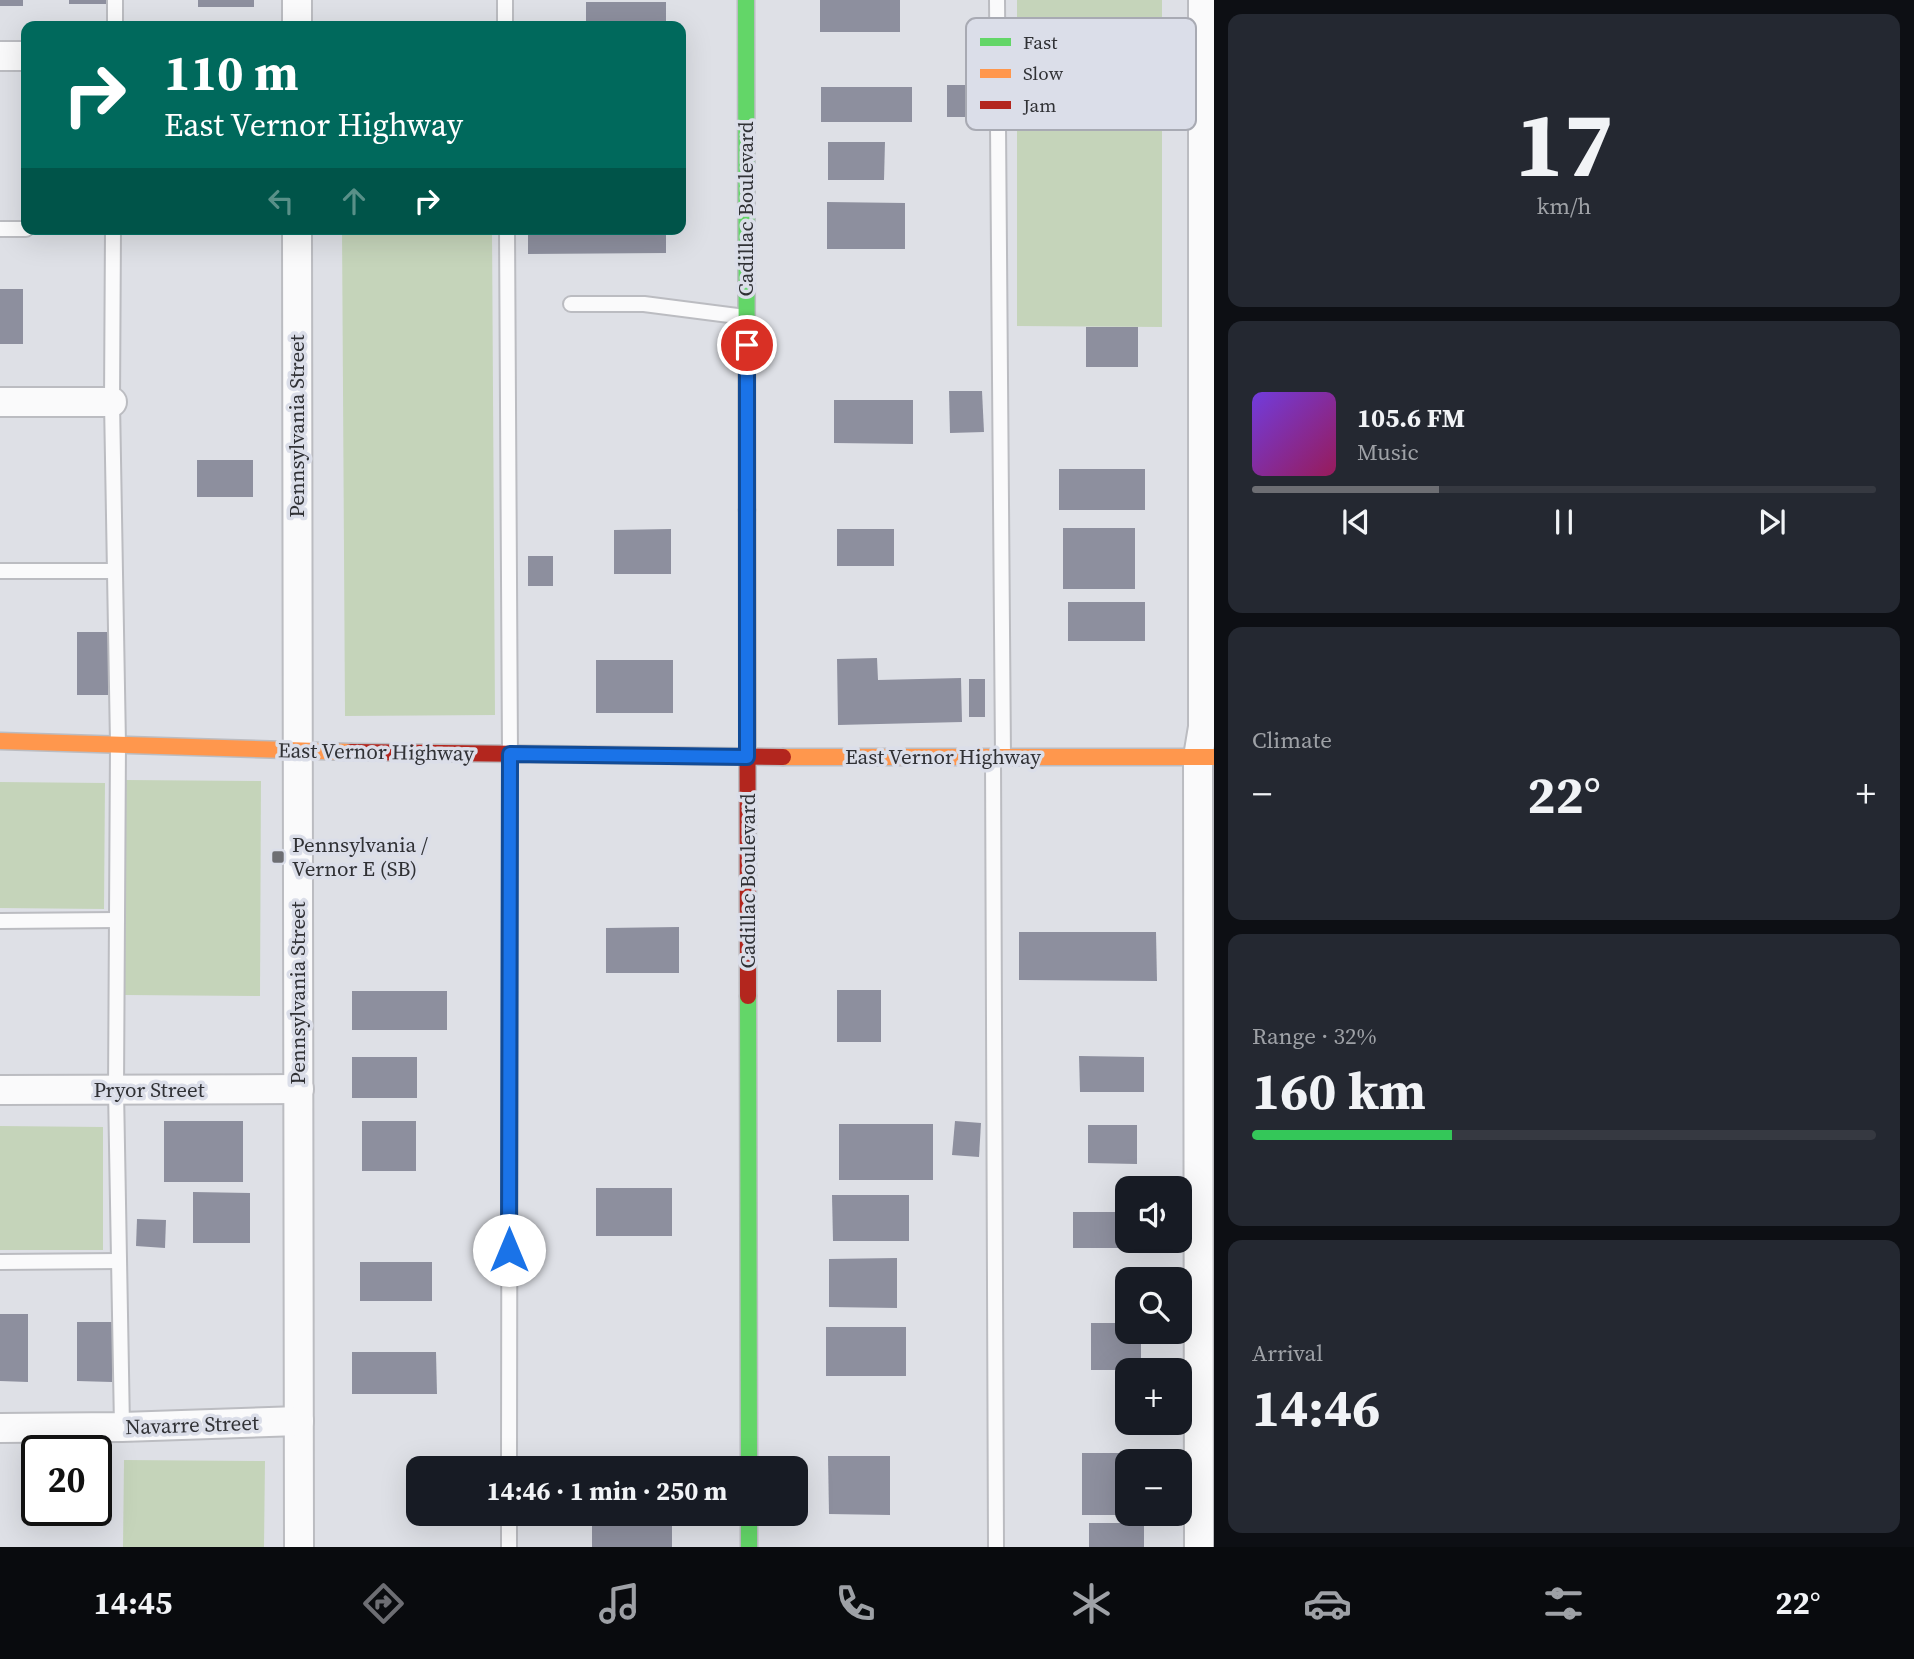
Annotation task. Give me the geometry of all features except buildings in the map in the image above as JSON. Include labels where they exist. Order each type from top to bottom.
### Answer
[{"type":"street","points":[[297,0],[297,21]]},
{"type":"street","name":"Cadillac Boulevard","points":[[746,0],[749,1456]]},
{"type":"street","points":[[1199,1547],[1207,1273],[1206,757],[1203,727],[1203,0]]},
{"type":"street","points":[[0,57],[21,57]]},
{"type":"street","name":"Pennsylvania Street","points":[[297,235],[299,1547]]},
{"type":"street","points":[[0,402],[111,402]]},
{"type":"street","name":"East Vernor Highway","points":[[0,741],[298,751],[510,754],[1206,757]]},
{"type":"street","name":"Pryor Street","points":[[0,1090],[299,1089]]},
{"type":"street","name":"Navarre Street","points":[[0,1429],[299,1421]]},
{"type":"street","points":[[749,1526],[749,1547]]},
{"type":"lane","points":[[115,0],[115,21]]},
{"type":"lane","points":[[505,0],[505,21]]},
{"type":"lane","points":[[997,0],[997,18]]},
{"type":"lane","points":[[996,1547],[997,130]]},
{"type":"lane","points":[[0,229],[21,229]]},
{"type":"lane","points":[[113,235],[111,402],[118,744],[116,1090],[122,1427]]},
{"type":"lane","points":[[507,235],[510,754],[509,1456]]},
{"type":"lane","points":[[570,304],[645,304],[747,318]]},
{"type":"lane","points":[[0,571],[114,571]]},
{"type":"lane","points":[[0,921],[117,920]]},
{"type":"lane","points":[[0,1262],[119,1261]]},
{"type":"lane","points":[[509,1526],[509,1547]]},
{"type":"green space","points":[[1017,0],[1162,0],[1162,18],[1017,18]]},
{"type":"green space","points":[[1017,130],[1162,130],[1162,327],[1017,326]]},
{"type":"green space","points":[[342,235],[492,235],[495,715],[345,716]]},
{"type":"green space","points":[[125,780],[261,781],[260,996],[125,995]]},
{"type":"green space","points":[[0,782],[105,783],[104,909],[0,908]]},
{"type":"green space","points":[[0,1126],[103,1127],[103,1250],[0,1250]]},
{"type":"green space","points":[[124,1460],[265,1461],[264,1547],[123,1547]]},
{"type":"traffic: fast","points":[[746,0],[747,510]]},
{"type":"traffic: fast","points":[[748,996],[749,1456]]},
{"type":"traffic: fast","points":[[749,1526],[749,1547]]},
{"type":"traffic: slow","points":[[0,741],[351,752]]},
{"type":"traffic: slow","points":[[783,757],[1214,757]]},
{"type":"traffic: jam","points":[[747,510],[748,996]]},
{"type":"traffic: jam","points":[[351,752],[783,757]]},
{"type":"place","name":"Pennsylvania / Vernor E (SB)","points":[[278,857]]},
{"type":"route","points":[[509,1250],[510,754],[747,757],[747,345]]}]
